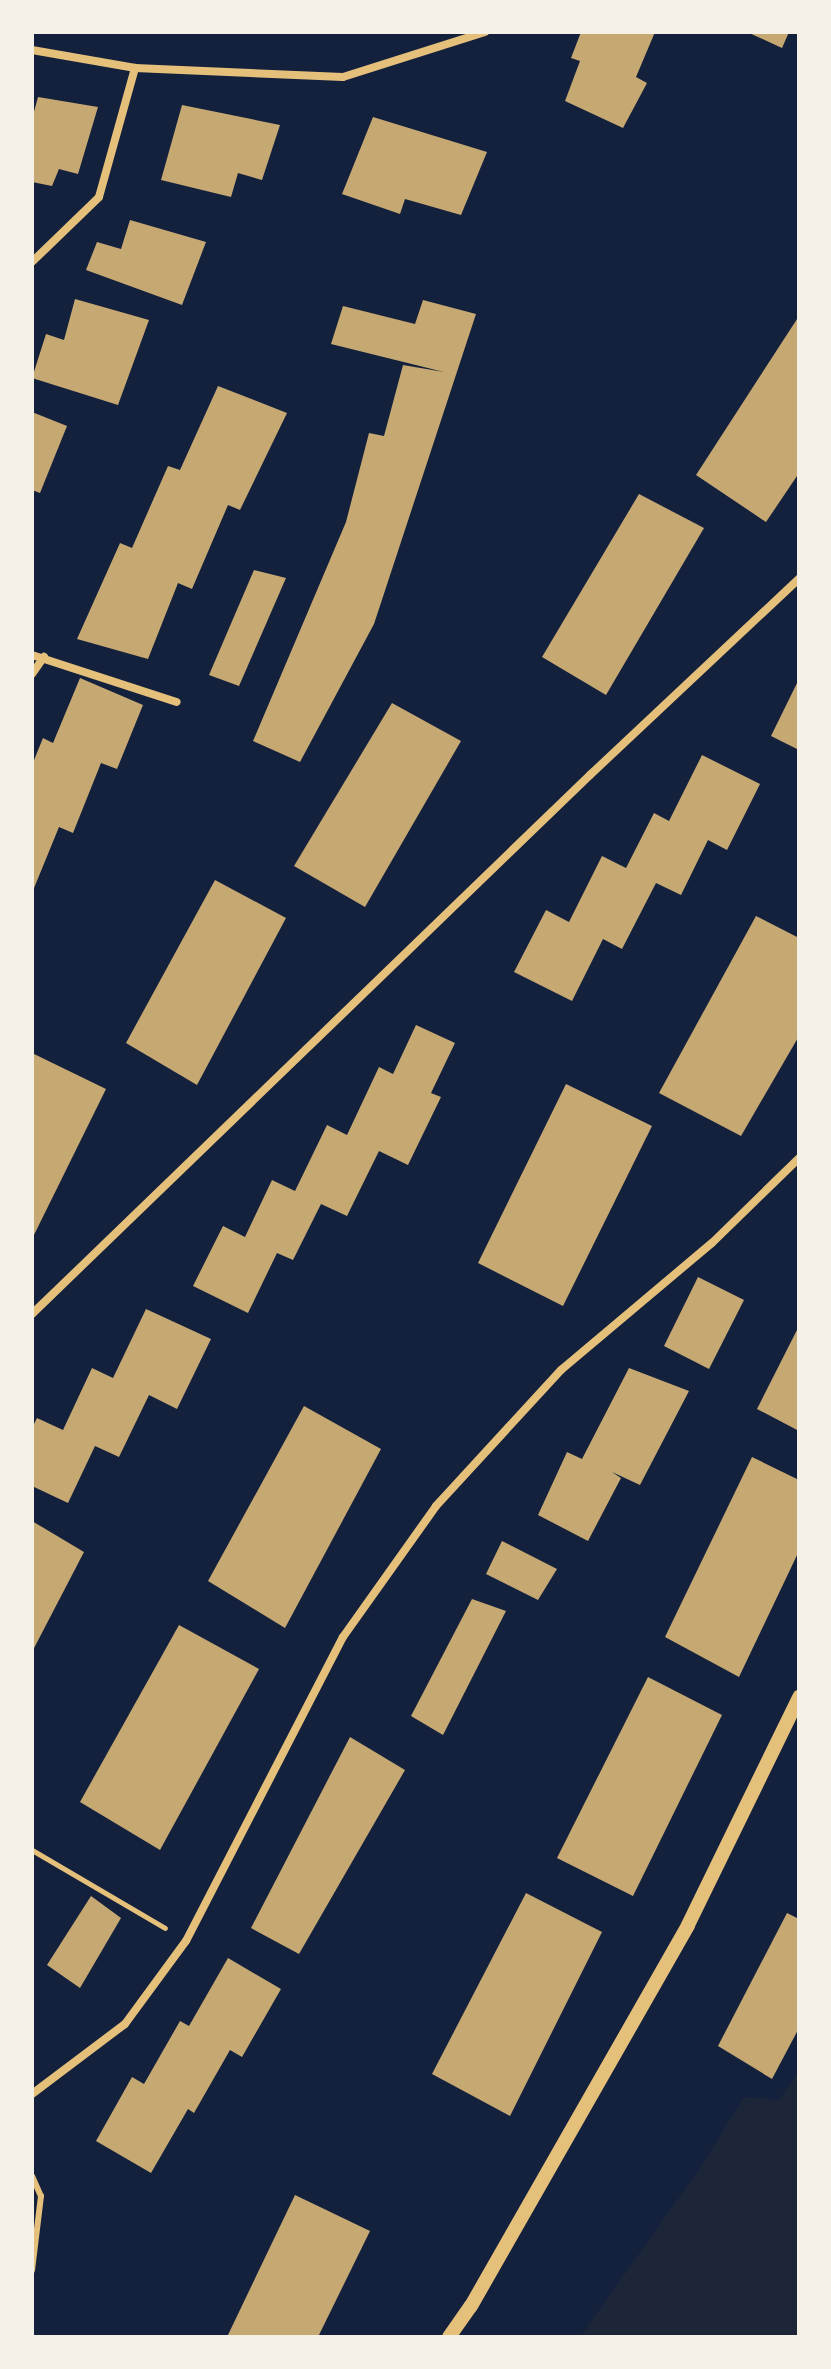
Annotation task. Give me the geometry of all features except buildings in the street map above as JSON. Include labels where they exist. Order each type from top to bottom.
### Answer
[{"type":"street","points":[[32,50],[135,68],[343,77],[485,32]]},
{"type":"street","points":[[32,262],[99,197],[135,68]]},
{"type":"street","points":[[32,1314],[590,775],[799,579]]},
{"type":"street","points":[[32,655],[177,702]]},
{"type":"street","points":[[32,674],[44,657]]},
{"type":"street","points":[[32,2094],[125,2024],[186,1941],[343,1637],[436,1506],[561,1370],[712,1243],[799,1158]]},
{"type":"street","points":[[449,2337],[479,2293],[688,1925],[799,1697]]},
{"type":"lane","points":[[32,2176],[41,2196],[32,2270]]},
{"type":"path","points":[[32,1850],[186,1941]]},
{"type":"shaded area","points":[[799,2071],[799,2337],[580,2337],[702,2165],[744,2097],[779,2100]]}]
